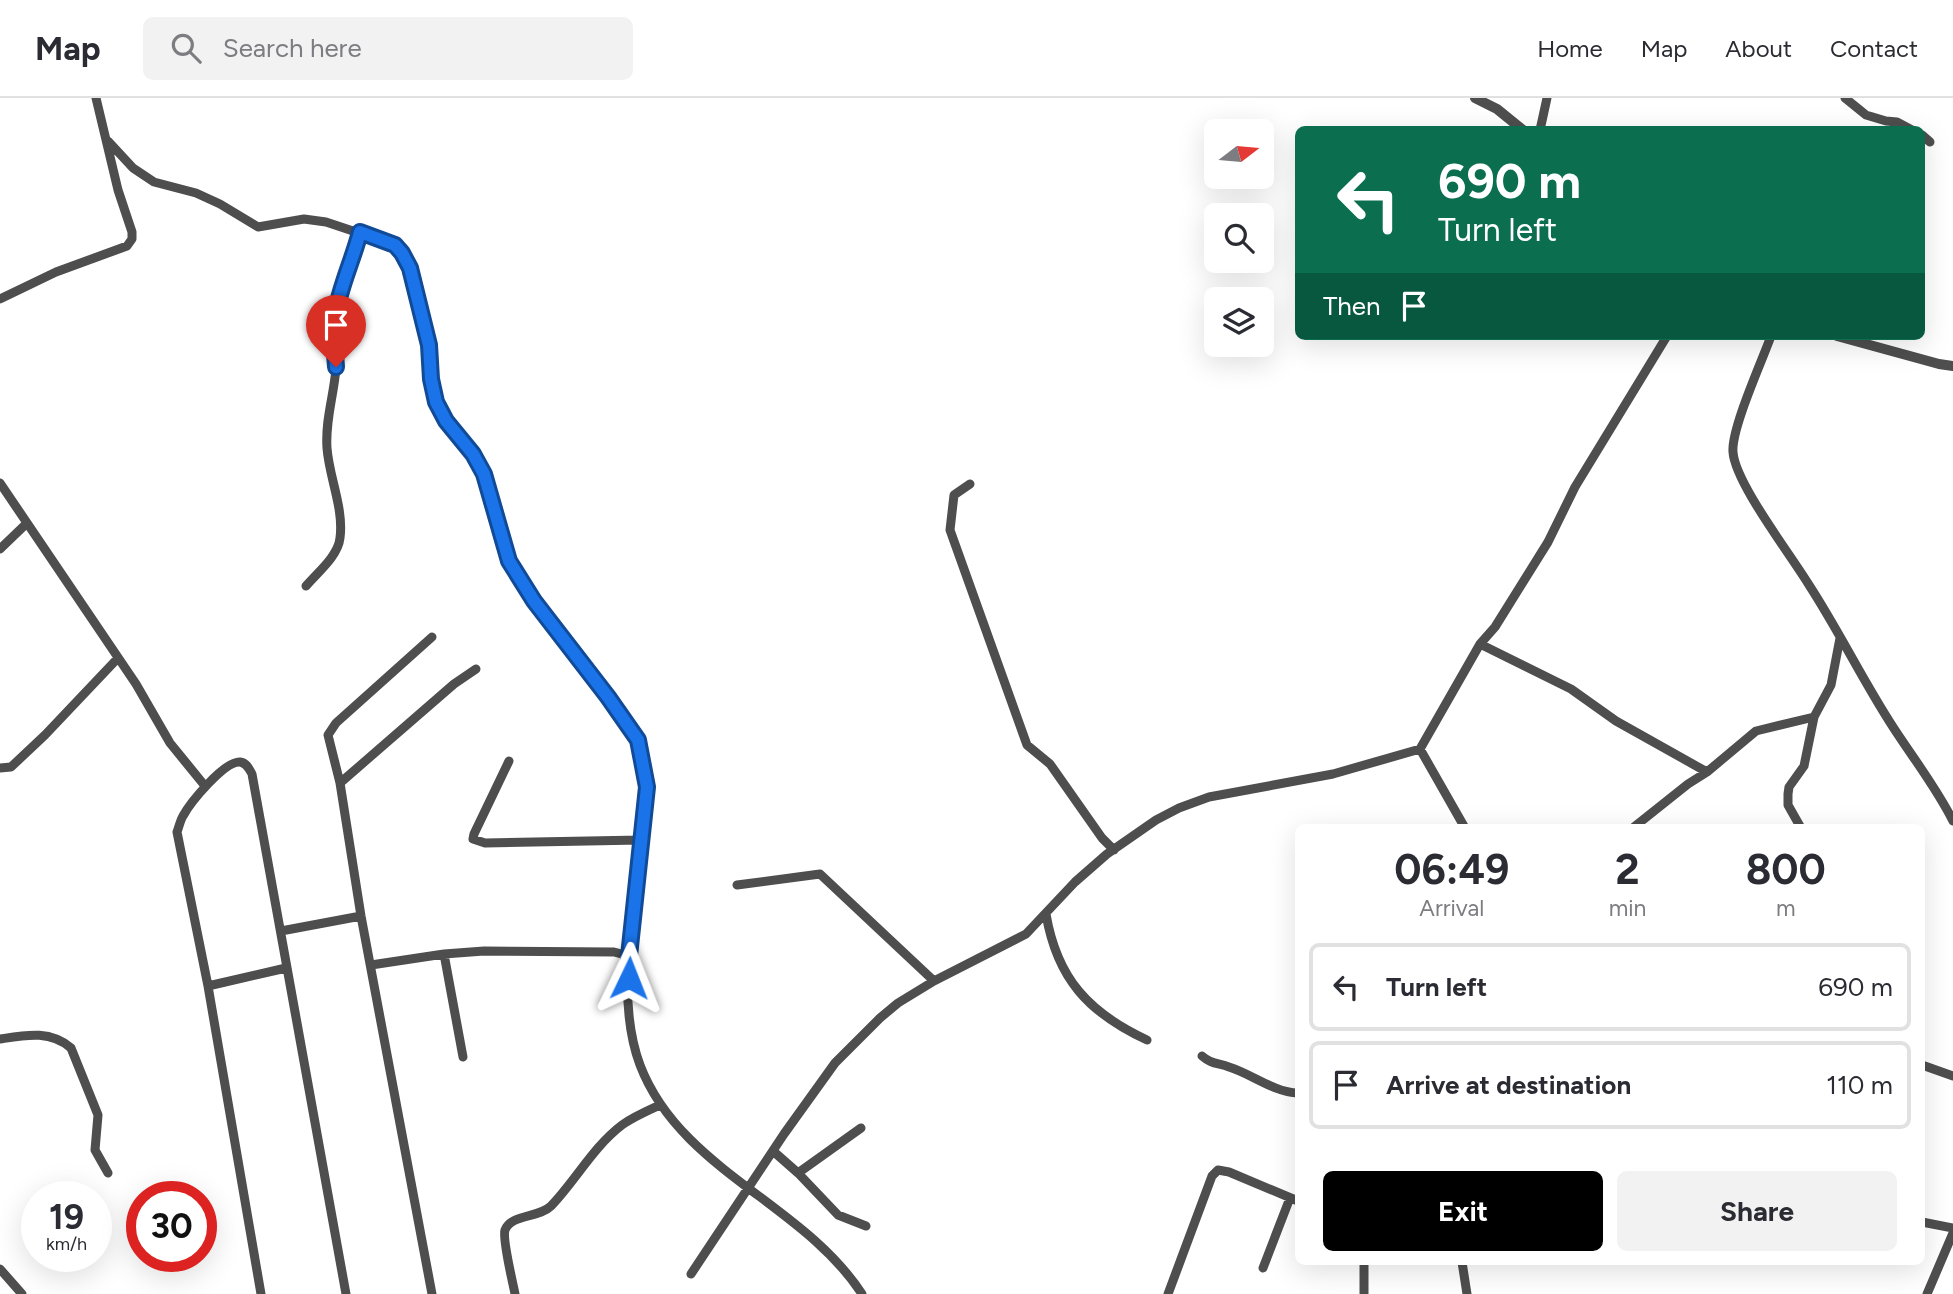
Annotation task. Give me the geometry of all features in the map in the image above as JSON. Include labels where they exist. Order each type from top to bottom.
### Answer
[{"type":"street","points":[[0,299],[56,272],[127,246],[132,239],[96,98]]},
{"type":"street","points":[[1475,98],[1497,109],[1518,126]]},
{"type":"street","points":[[1541,126],[1547,98]]},
{"type":"street","points":[[1845,98],[1866,114],[1904,126]]},
{"type":"street","points":[[1925,138],[1930,142]]},
{"type":"street","points":[[108,141],[133,168],[154,182],[195,193],[220,204],[257,227],[304,219],[326,222],[395,245],[402,253],[410,268],[429,345],[431,379],[436,402],[446,421],[473,454],[484,474],[509,561],[534,601],[638,740],[647,787],[629,956],[632,1035],[639,1063],[660,1105],[692,1142],[814,1238],[849,1274],[862,1294]]},
{"type":"street","points":[[306,586],[335,552],[340,538],[338,506],[327,449],[326,420],[336,367],[334,318],[360,232]]},
{"type":"street","points":[[691,1273],[748,1186],[835,1063],[880,1017],[898,1003],[934,981],[1027,934],[1075,882],[1114,850],[1156,820],[1194,801],[1333,774],[1420,749],[1480,645],[1548,542],[1575,486],[1665,340]]},
{"type":"street","points":[[1770,340],[1738,426],[1733,450],[1735,460],[1748,490],[1953,821]]},
{"type":"street","points":[[1851,340],[1939,365],[1953,366]]},
{"type":"street","points":[[0,483],[136,684],[170,743],[205,786]]},
{"type":"street","points":[[970,484],[954,495],[950,530],[1027,745],[1050,764],[1102,838],[1114,850]]},
{"type":"street","points":[[0,549],[26,524]]},
{"type":"street","points":[[432,637],[336,723],[328,735],[340,783],[361,916],[432,1294]]},
{"type":"street","points":[[1799,824],[1788,805],[1788,794],[1804,766],[1814,717],[1831,685],[1840,638]]},
{"type":"street","points":[[1480,645],[1571,689],[1616,721],[1707,772]]},
{"type":"street","points":[[0,768],[6,769],[19,759],[118,658]]},
{"type":"street","points":[[340,783],[454,684],[476,669]]},
{"type":"street","points":[[1638,824],[1756,731],[1814,717]]},
{"type":"street","points":[[1420,749],[1463,824]]},
{"type":"street","points":[[509,761],[473,839],[485,843],[641,840]]},
{"type":"street","points":[[261,1294],[208,986],[177,832],[181,818],[205,786],[233,764],[241,762],[252,774],[346,1294]]},
{"type":"street","points":[[737,885],[820,874],[934,981]]},
{"type":"street","points":[[1046,914],[1056,955],[1084,999],[1104,1017],[1147,1040]]},
{"type":"street","points":[[281,931],[361,916]]},
{"type":"street","points":[[371,965],[484,951],[614,952],[629,956]]},
{"type":"street","points":[[444,954],[463,1057]]},
{"type":"street","points":[[208,986],[286,968]]},
{"type":"street","points":[[0,1039],[44,1034],[64,1041],[71,1048],[98,1115],[95,1150],[108,1173]]},
{"type":"street","points":[[1202,1056],[1210,1063],[1228,1066],[1287,1093],[1295,1093]]},
{"type":"street","points":[[1925,1066],[1953,1076]]},
{"type":"street","points":[[515,1294],[504,1236],[508,1226],[513,1221],[544,1212],[591,1155],[615,1131],[660,1105]]},
{"type":"street","points":[[798,1173],[861,1128]]},
{"type":"street","points":[[773,1151],[838,1215],[866,1226]]},
{"type":"street","points":[[1168,1294],[1212,1176],[1218,1170],[1294,1199],[1264,1268]]},
{"type":"street","points":[[1925,1223],[1953,1231],[1927,1294]]},
{"type":"street","points":[[1364,1265],[1364,1294]]},
{"type":"street","points":[[1462,1265],[1467,1294]]},
{"type":"street","points":[[0,1269],[22,1294]]},
{"type":"street","points":[[847,1294],[855,1284]]},
{"type":"route","points":[[336,367],[334,318],[360,232],[395,245],[410,268],[424,319],[436,402],[446,421],[473,454],[484,474],[509,561],[518,578],[638,740],[647,787],[638,859],[629,978]]}]
